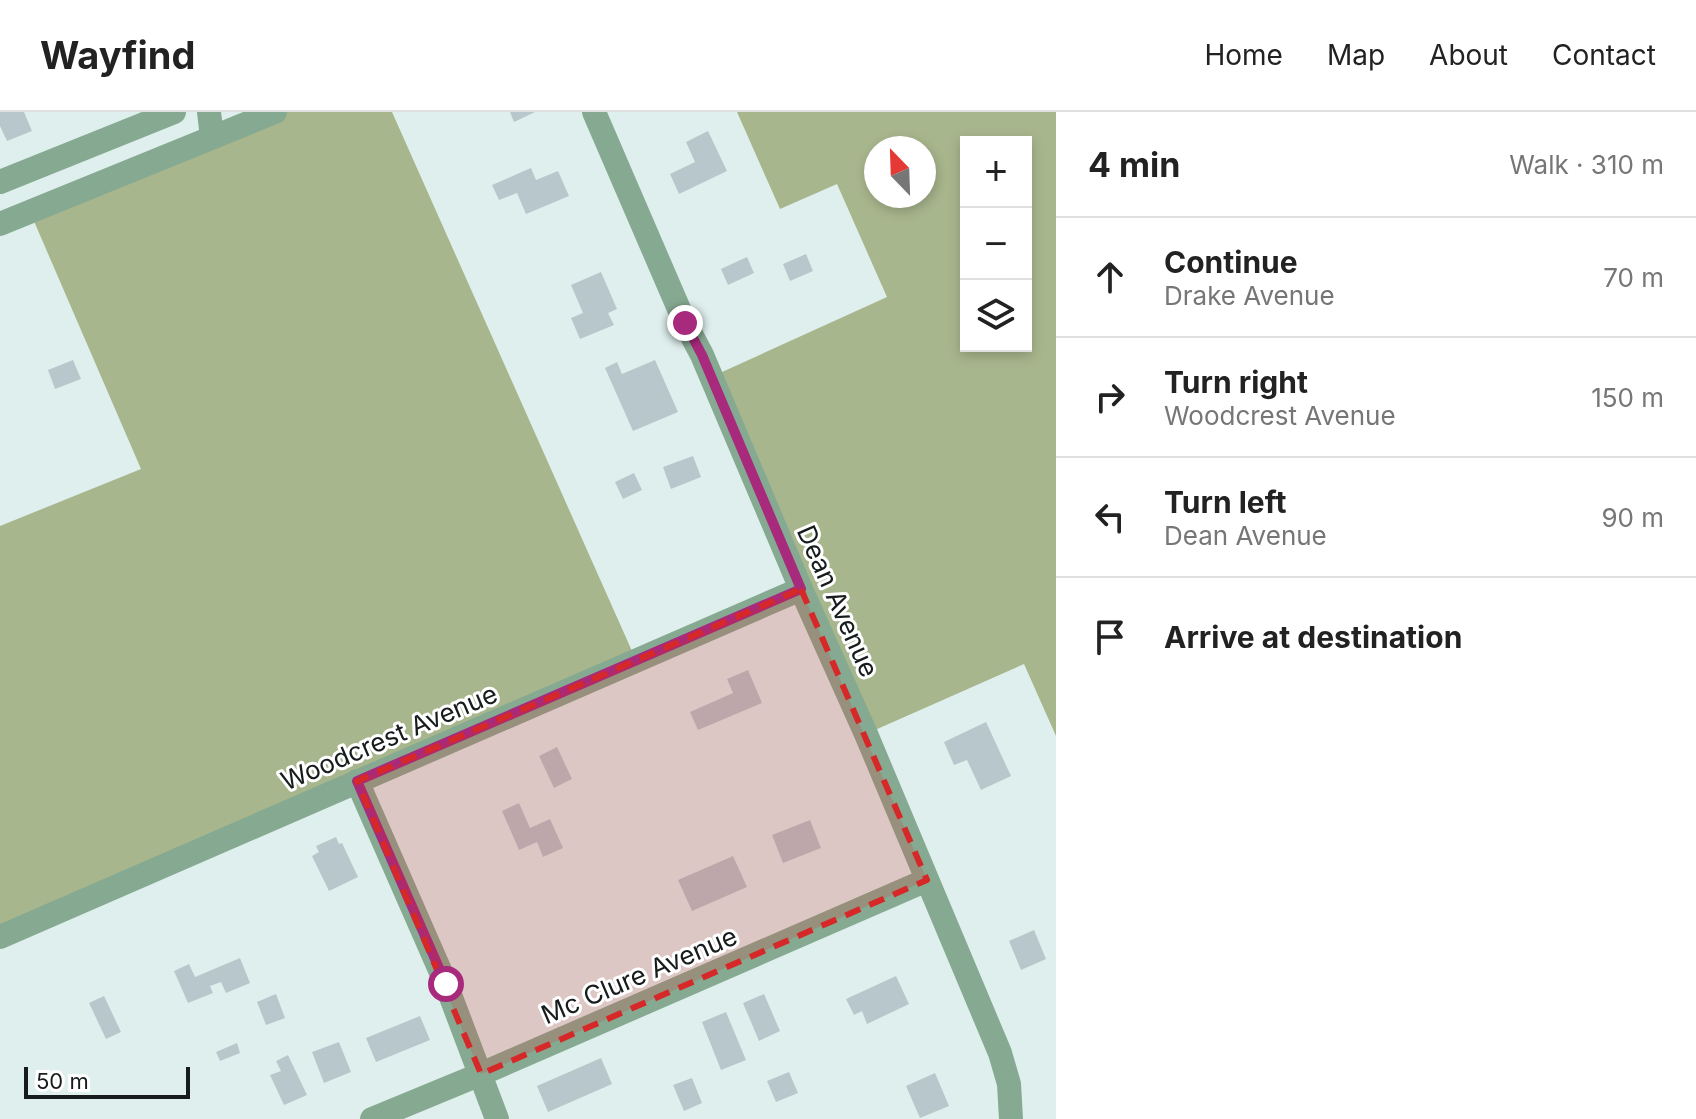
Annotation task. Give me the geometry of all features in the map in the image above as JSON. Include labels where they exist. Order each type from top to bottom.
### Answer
[{"type":"street","points":[[0,182],[174,112]]},
{"type":"street","points":[[209,112],[212,137]]},
{"type":"street","points":[[0,224],[275,112]]},
{"type":"street","name":"Dean Avenue","points":[[594,112],[866,734],[1000,1053],[1009,1084],[1011,1119]]},
{"type":"street","name":"Woodcrest Avenue","points":[[0,937],[801,589]]},
{"type":"street","points":[[357,781],[446,984],[497,1119]]},
{"type":"street","name":"Mc Clure Avenue","points":[[372,1119],[927,880]]},
{"type":"highlighted area","points":[[801,589],[927,880],[481,1074],[357,781]]},
{"type":"green space","points":[[275,112],[392,112],[636,660],[0,936],[0,526],[141,469],[30,212]]},
{"type":"green space","points":[[737,112],[1056,112],[1056,736],[1024,664],[866,734],[711,377],[887,297],[837,184],[780,209]]},
{"type":"building","points":[[0,112],[24,112],[32,131],[7,141],[0,126]]},
{"type":"building","points":[[510,112],[535,112],[514,122]]},
{"type":"building","points":[[708,131],[727,171],[679,194],[670,174],[695,162],[686,142]]},
{"type":"building","points":[[531,168],[536,180],[558,171],[569,196],[526,214],[517,193],[499,200],[492,185]]},
{"type":"building","points":[[806,254],[813,271],[790,281],[783,264]]},
{"type":"building","points":[[747,257],[754,273],[728,285],[721,269]]},
{"type":"building","points":[[601,272],[617,309],[608,313],[614,325],[580,339],[571,318],[583,313],[571,285]]},
{"type":"building","points":[[73,360],[81,379],[55,389],[48,370]]},
{"type":"building","points":[[655,360],[678,412],[633,431],[605,368],[617,362],[622,374]]},
{"type":"building","points":[[693,456],[701,477],[671,489],[663,467]]},
{"type":"building","points":[[634,473],[642,490],[623,499],[615,482]]},
{"type":"building","points":[[748,670],[762,703],[698,730],[690,712],[733,693],[727,679]]},
{"type":"building","points":[[986,722],[1011,776],[981,790],[967,760],[954,765],[944,742]]},
{"type":"building","points":[[557,747],[572,779],[554,788],[539,756]]},
{"type":"building","points":[[519,803],[530,828],[550,819],[563,848],[543,857],[537,842],[519,850],[502,811]]},
{"type":"building","points":[[810,820],[821,848],[783,863],[772,835]]},
{"type":"building","points":[[336,837],[358,877],[329,891],[312,856],[319,852],[316,846]]},
{"type":"building","points":[[733,856],[747,887],[692,911],[678,880]]},
{"type":"building","points":[[1034,930],[1046,959],[1021,970],[1009,941]]},
{"type":"building","points":[[240,958],[250,983],[226,993],[221,982],[210,986],[213,993],[188,1003],[174,971],[189,964],[195,977]]},
{"type":"building","points":[[896,976],[909,1004],[867,1024],[862,1011],[854,1015],[846,999]]},
{"type":"building","points":[[276,994],[285,1018],[266,1025],[257,1002]]},
{"type":"building","points":[[764,994],[780,1031],[759,1041],[743,1003]]},
{"type":"building","points":[[104,996],[121,1032],[106,1039],[89,1003]]},
{"type":"building","points":[[726,1012],[746,1060],[721,1070],[702,1022]]},
{"type":"building","points":[[420,1016],[430,1040],[376,1062],[366,1038]]},
{"type":"building","points":[[339,1042],[351,1072],[324,1083],[312,1052]]},
{"type":"building","points":[[237,1043],[240,1053],[220,1061],[216,1052]]},
{"type":"building","points":[[288,1055],[307,1095],[284,1105],[270,1075],[281,1071],[276,1061]]},
{"type":"building","points":[[601,1058],[612,1084],[548,1112],[537,1086]]},
{"type":"building","points":[[789,1072],[798,1093],[776,1102],[767,1081]]},
{"type":"building","points":[[935,1073],[949,1106],[920,1118],[906,1086]]},
{"type":"building","points":[[692,1078],[702,1103],[684,1111],[673,1085]]},
{"type":"route","points":[[446,984],[357,781],[801,589],[702,355],[685,323]]}]
